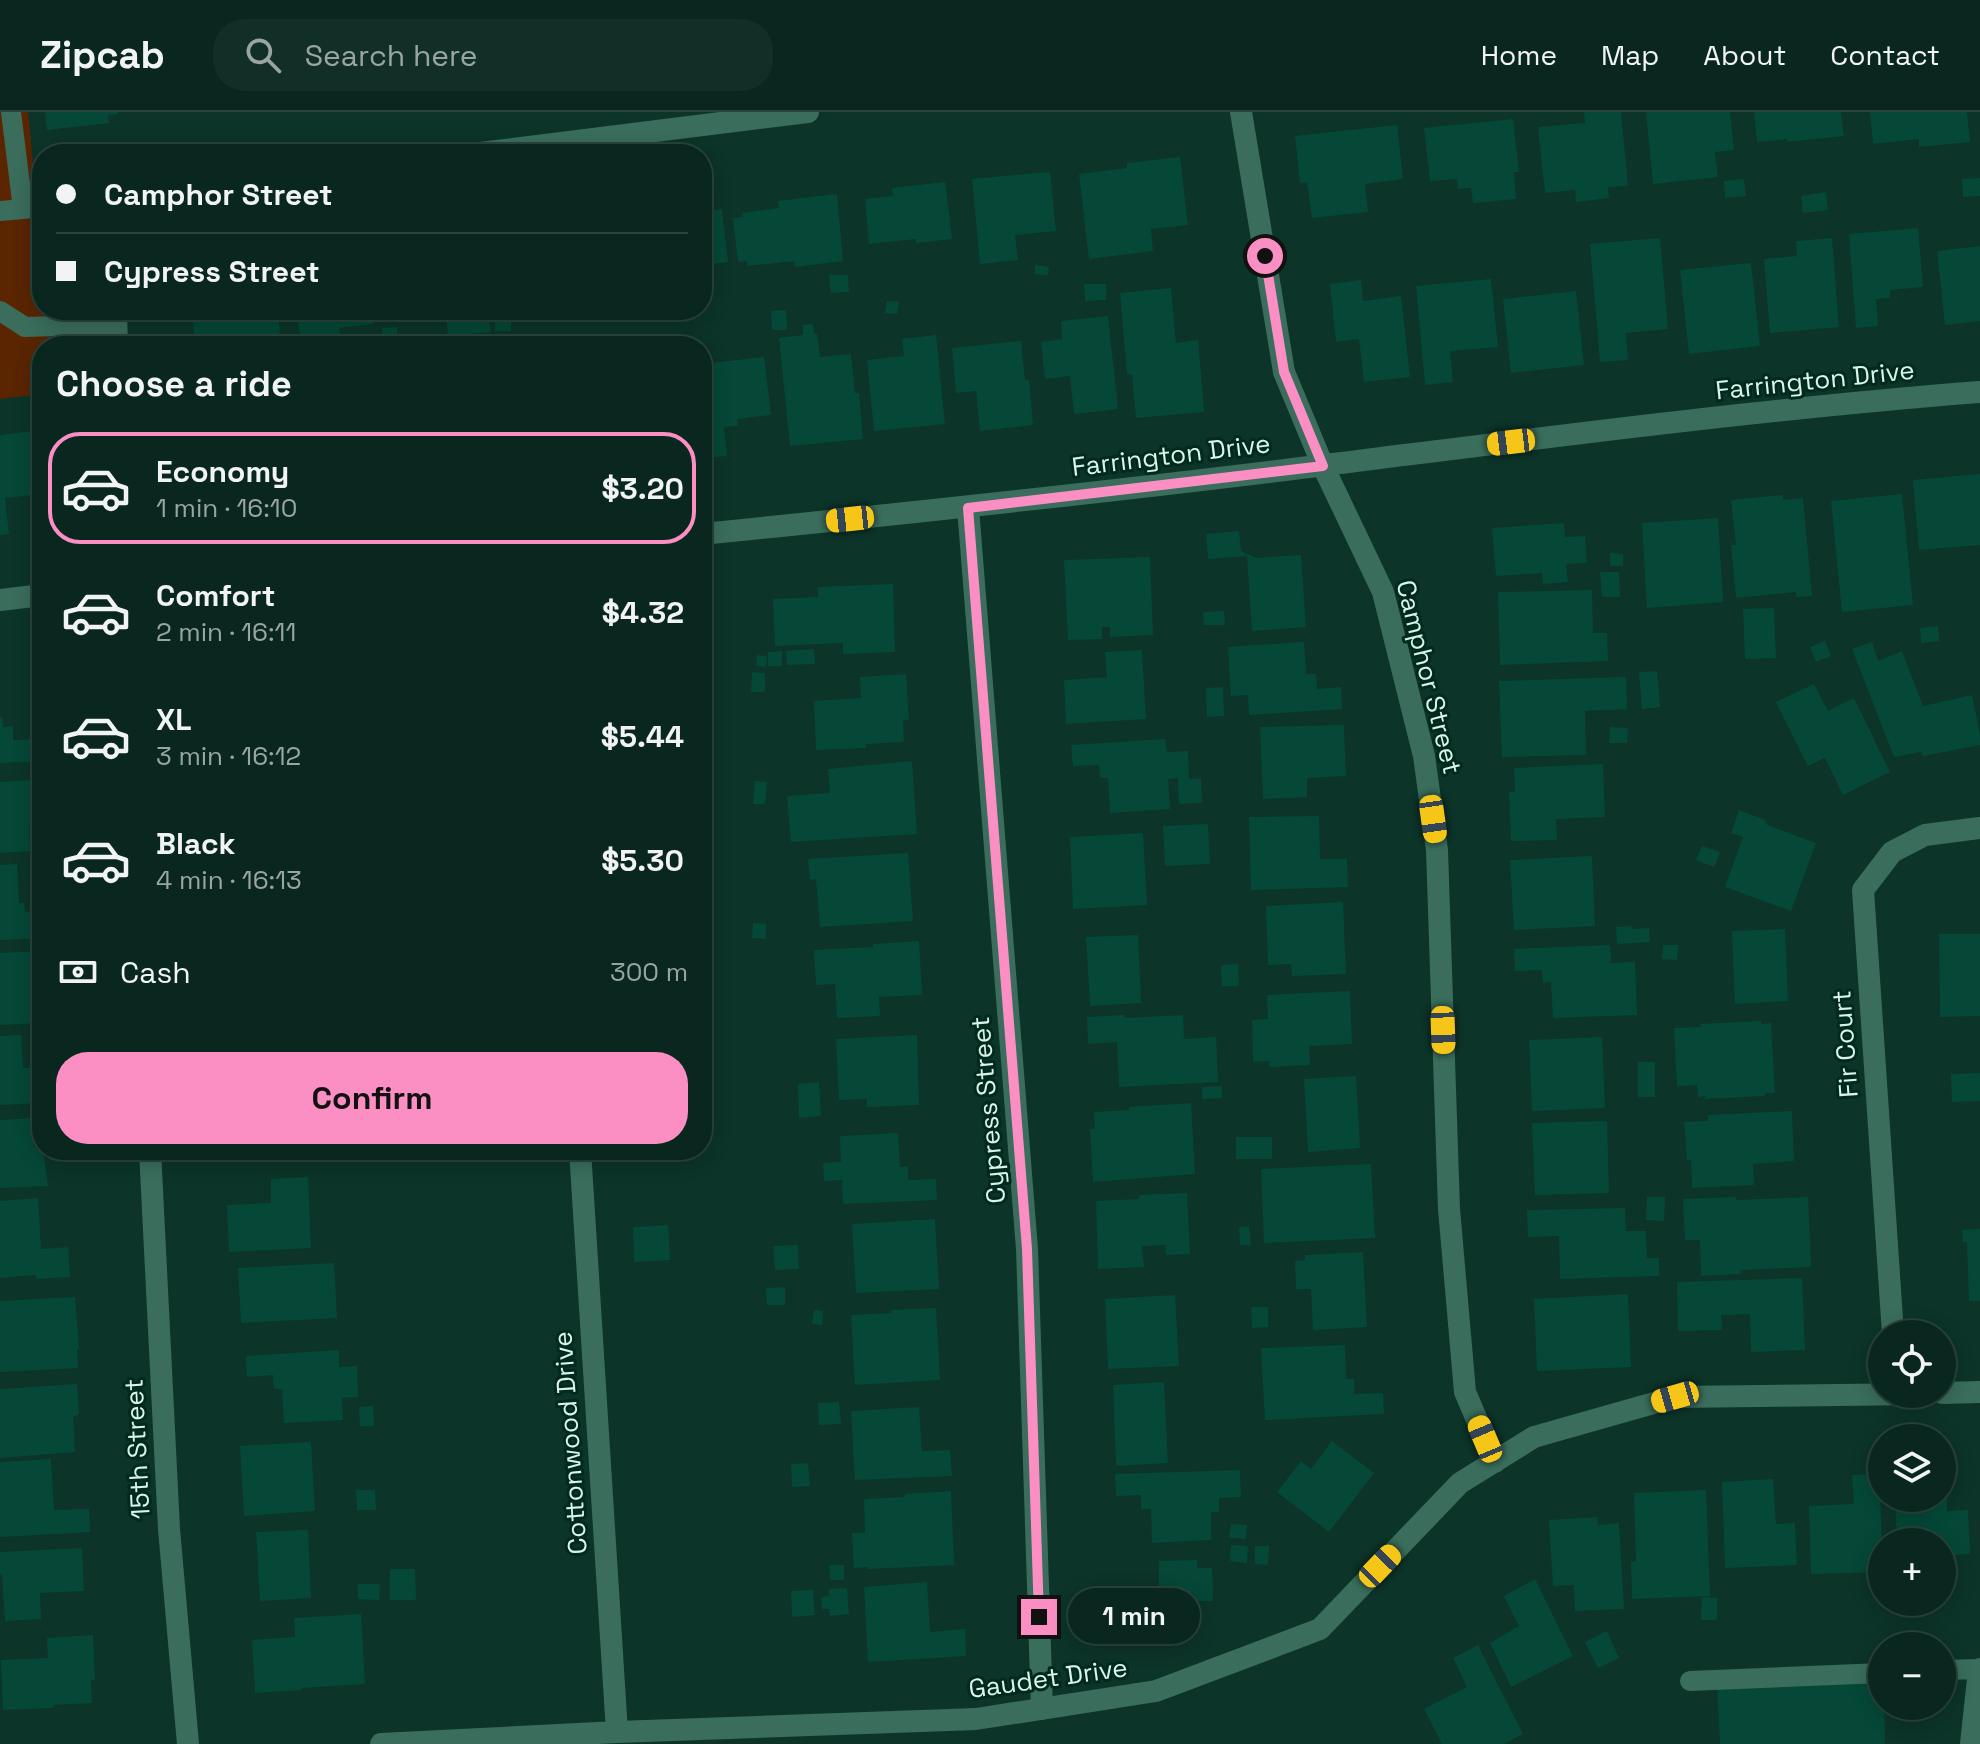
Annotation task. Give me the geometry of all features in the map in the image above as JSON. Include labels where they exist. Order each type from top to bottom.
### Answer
[{"type":"street","points":[[552,144],[808,112]]},
{"type":"street","name":"Camphor Street","points":[[1241,112],[1284,372],[1323,466],[1383,592],[1424,756],[1437,850],[1449,1209],[1465,1392],[1495,1462]]},
{"type":"street","name":"Farrington Drive","points":[[712,533],[968,508],[1620,428],[1980,392]]},
{"type":"street","name":"Cypress Street","points":[[968,508],[1027,1249],[1042,1709]]},
{"type":"street","points":[[0,600],[32,596]]},
{"type":"street","name":"Fir Court","points":[[1892,1320],[1863,890],[1892,852],[1925,835],[1980,828]]},
{"type":"street","name":"15th Street","points":[[151,1160],[169,1529],[188,1744]]},
{"type":"street","name":"Cottonwood Drive","points":[[581,1160],[617,1732]]},
{"type":"street","points":[[1956,1393],[1980,1392]]},
{"type":"street","name":"Gaudet Drive","points":[[381,1744],[976,1719],[1156,1691],[1320,1629],[1460,1483],[1534,1437],[1675,1397],[1868,1394]]},
{"type":"lane","points":[[0,211],[32,208],[11,112]]},
{"type":"lane","points":[[0,311],[25,327],[117,327]]},
{"type":"lane","points":[[1956,1669],[1979,1668],[1970,1744]]},
{"type":"lane","points":[[1690,1681],[1868,1674]]},
{"type":"shaded area","points":[[0,112],[28,112],[32,153],[32,320],[48,320],[50,336],[32,336],[32,395],[0,399]]},
{"type":"building","points":[[45,112],[118,114],[108,115],[109,123],[47,130]]},
{"type":"building","points":[[1584,112],[1621,112],[1628,186],[1608,187],[1609,198],[1576,202],[1575,190],[1545,193],[1538,127],[1585,123]]},
{"type":"building","points":[[1646,112],[1730,112],[1734,150],[1715,152],[1718,177],[1653,184]]},
{"type":"building","points":[[1754,112],[1841,112],[1844,136],[1757,142]]},
{"type":"building","points":[[1870,112],[1967,112],[1970,142],[1919,147],[1919,139],[1873,144]]},
{"type":"building","points":[[1513,119],[1519,172],[1514,172],[1516,199],[1473,203],[1471,188],[1458,189],[1457,179],[1430,181],[1424,128]]},
{"type":"building","points":[[1397,125],[1403,179],[1365,184],[1368,212],[1312,218],[1307,182],[1300,183],[1295,136]]},
{"type":"building","points":[[1180,157],[1188,225],[1151,229],[1153,251],[1089,259],[1079,174],[1127,168],[1127,163]]},
{"type":"building","points":[[1050,172],[1056,231],[1015,235],[1018,260],[980,264],[972,179]]},
{"type":"building","points":[[1980,178],[1980,196],[1963,197],[1962,179]]},
{"type":"building","points":[[1744,179],[1746,196],[1725,198],[1724,181]]},
{"type":"building","points":[[945,182],[952,239],[869,244],[865,199],[893,196],[892,188]]},
{"type":"building","points":[[1826,192],[1828,210],[1803,213],[1801,196]]},
{"type":"building","points":[[837,194],[843,261],[795,267],[794,261],[747,266],[747,261],[738,262],[733,218],[743,217],[742,213],[779,208],[778,201]]},
{"type":"building","points":[[722,209],[728,262],[712,264],[712,210]]},
{"type":"building","points":[[1918,228],[1923,287],[1890,290],[1890,298],[1876,299],[1878,326],[1856,328],[1849,234]]},
{"type":"building","points":[[1660,238],[1668,329],[1626,333],[1628,360],[1600,362],[1590,244]]},
{"type":"building","points":[[1832,238],[1839,327],[1770,333],[1764,259],[1797,256],[1796,241]]},
{"type":"building","points":[[1980,246],[1980,321],[1945,325],[1937,251]]},
{"type":"building","points":[[1751,263],[1760,346],[1689,354],[1680,270]]},
{"type":"building","points":[[1035,265],[1049,267],[1048,275],[1035,274]]},
{"type":"building","points":[[829,275],[848,275],[849,292],[831,293]]},
{"type":"building","points":[[1491,279],[1498,347],[1450,351],[1453,382],[1425,385],[1416,286]]},
{"type":"building","points":[[1361,280],[1363,301],[1401,296],[1410,377],[1364,382],[1359,339],[1336,342],[1330,284]]},
{"type":"building","points":[[1084,284],[1106,284],[1106,300],[1085,301]]},
{"type":"building","points":[[1171,288],[1176,343],[1198,340],[1204,412],[1136,418],[1132,374],[1127,374],[1120,293]]},
{"type":"building","points":[[1576,291],[1584,365],[1511,373],[1503,299]]},
{"type":"building","points":[[887,301],[899,302],[897,314],[885,313]]},
{"type":"building","points":[[786,310],[787,330],[772,330],[771,311]]},
{"type":"building","points":[[1108,316],[1118,409],[1074,414],[1070,376],[1045,379],[1041,342],[1062,339],[1061,321]]},
{"type":"building","points":[[193,320],[279,320],[280,336],[194,336]]},
{"type":"building","points":[[298,320],[373,320],[374,324],[339,328],[340,334],[300,336]]},
{"type":"building","points":[[447,320],[489,320],[491,332],[448,336]]},
{"type":"building","points":[[495,320],[511,320],[511,331],[495,331]]},
{"type":"building","points":[[813,324],[820,357],[851,354],[855,393],[859,393],[863,439],[790,446],[779,338],[803,335],[803,325]]},
{"type":"building","points":[[397,327],[398,336],[382,336],[382,328]]},
{"type":"building","points":[[936,335],[945,424],[874,431],[867,360],[904,356],[902,339]]},
{"type":"building","points":[[1021,341],[1025,380],[1029,380],[1033,425],[980,431],[976,391],[956,393],[952,348]]},
{"type":"building","points":[[764,357],[771,415],[737,419],[738,426],[724,427],[727,456],[712,457],[712,363]]},
{"type":"building","points":[[32,431],[32,495],[5,498],[9,534],[0,535],[0,435]]},
{"type":"building","points":[[1980,474],[1980,545],[1919,550],[1913,480]]},
{"type":"building","points":[[1902,494],[1913,605],[1842,612],[1831,501]]},
{"type":"building","points":[[1783,495],[1783,500],[1803,498],[1812,596],[1796,597],[1796,592],[1736,598],[1731,545],[1736,545],[1731,500]]},
{"type":"building","points":[[1718,518],[1723,602],[1647,608],[1642,523]]},
{"type":"building","points":[[1564,523],[1565,537],[1585,536],[1587,563],[1566,564],[1568,582],[1543,584],[1542,573],[1496,576],[1492,528]]},
{"type":"building","points":[[1239,531],[1241,551],[1256,558],[1301,555],[1306,627],[1252,631],[1247,556],[1208,559],[1206,534]]},
{"type":"building","points":[[1610,553],[1623,554],[1623,566],[1610,566]]},
{"type":"building","points":[[1150,557],[1153,635],[1110,637],[1110,627],[1102,627],[1102,639],[1068,640],[1064,560]]},
{"type":"building","points":[[1600,572],[1619,572],[1620,597],[1602,597]]},
{"type":"building","points":[[893,584],[895,652],[843,654],[843,643],[775,646],[773,599],[818,597],[818,587]]},
{"type":"building","points":[[1592,590],[1593,633],[1607,633],[1608,661],[1500,665],[1498,592]]},
{"type":"building","points":[[1774,608],[1776,658],[1745,659],[1743,609]]},
{"type":"building","points":[[1224,611],[1225,625],[1204,625],[1203,612]]},
{"type":"building","points":[[1938,626],[1939,641],[1921,643],[1920,628]]},
{"type":"building","points":[[1825,641],[1831,656],[1816,662],[1810,647]]},
{"type":"building","points":[[1304,642],[1306,674],[1316,674],[1317,689],[1341,687],[1342,709],[1249,715],[1248,695],[1231,696],[1228,647]]},
{"type":"building","points":[[1872,642],[1878,661],[1902,651],[1923,706],[1972,695],[1980,745],[1923,756],[1921,752],[1894,757],[1852,649]]},
{"type":"building","points":[[814,649],[815,664],[787,665],[786,651]]},
{"type":"building","points":[[1142,650],[1146,719],[1066,724],[1064,680],[1107,677],[1105,652]]},
{"type":"building","points":[[782,651],[782,666],[768,666],[768,652]]},
{"type":"building","points":[[757,655],[767,656],[766,667],[756,666]]},
{"type":"building","points":[[1657,671],[1660,707],[1642,709],[1639,672]]},
{"type":"building","points":[[752,672],[765,673],[765,692],[751,692]]},
{"type":"building","points":[[906,674],[909,720],[903,720],[904,742],[866,744],[866,748],[816,750],[814,701],[861,698],[860,677]]},
{"type":"building","points":[[1626,677],[1627,709],[1585,711],[1586,755],[1502,757],[1499,681]]},
{"type":"building","points":[[1814,684],[1828,711],[1854,698],[1890,772],[1843,795],[1825,758],[1808,766],[1776,702]]},
{"type":"building","points":[[1223,687],[1224,716],[1207,717],[1206,688]]},
{"type":"building","points":[[2,717],[3,727],[13,726],[13,740],[32,739],[32,761],[0,763]]},
{"type":"building","points":[[1344,725],[1346,776],[1307,778],[1307,797],[1263,799],[1260,727]]},
{"type":"building","points":[[1610,727],[1628,728],[1627,743],[1609,743]]},
{"type":"building","points":[[1165,739],[1167,752],[1188,751],[1189,779],[1201,778],[1202,803],[1179,804],[1178,778],[1168,779],[1170,809],[1110,813],[1108,778],[1100,778],[1099,765],[1073,766],[1071,745]]},
{"type":"building","points":[[912,761],[917,834],[791,842],[787,796],[830,793],[828,769]]},
{"type":"building","points":[[1603,764],[1605,817],[1556,819],[1557,840],[1511,841],[1509,792],[1515,792],[1514,768]]},
{"type":"building","points":[[32,780],[30,851],[0,853],[0,782]]},
{"type":"building","points":[[755,781],[767,782],[765,804],[753,804]]},
{"type":"building","points":[[1739,810],[1765,820],[1767,825],[1816,843],[1791,911],[1725,887],[1743,837],[1731,833]]},
{"type":"building","points":[[1319,816],[1320,859],[1347,859],[1348,887],[1251,890],[1249,817]]},
{"type":"building","points":[[1208,824],[1210,864],[1165,866],[1163,826]]},
{"type":"building","points":[[1143,833],[1147,905],[1073,909],[1070,837]]},
{"type":"building","points":[[1702,846],[1720,852],[1714,867],[1696,860]]},
{"type":"building","points":[[908,853],[913,921],[820,927],[816,879],[810,880],[808,859]]},
{"type":"building","points":[[1592,856],[1595,926],[1514,930],[1510,860]]},
{"type":"building","points":[[17,864],[19,903],[24,903],[25,912],[32,912],[32,938],[0,940],[0,865]]},
{"type":"building","points":[[1343,902],[1346,974],[1292,976],[1291,964],[1268,965],[1266,906]]},
{"type":"building","points":[[753,923],[766,924],[766,939],[752,938]]},
{"type":"building","points":[[1632,926],[1631,929],[1649,928],[1650,942],[1617,944],[1616,927]]},
{"type":"building","points":[[1785,929],[1788,1001],[1735,1004],[1732,931]]},
{"type":"building","points":[[1939,934],[1980,934],[1980,1016],[1940,1017]]},
{"type":"building","points":[[1138,935],[1141,1003],[1090,1006],[1086,937]]},
{"type":"building","points":[[919,941],[922,995],[879,997],[880,1016],[837,1018],[835,984],[816,985],[814,950]]},
{"type":"building","points":[[1610,945],[1611,963],[1635,962],[1637,1015],[1553,1018],[1551,982],[1543,983],[1542,970],[1515,971],[1514,949]]},
{"type":"building","points":[[1663,945],[1678,945],[1677,960],[1662,959]]},
{"type":"building","points":[[32,951],[32,1023],[0,1025],[0,953]]},
{"type":"building","points":[[1238,964],[1239,986],[1222,986],[1221,965]]},
{"type":"building","points":[[1350,991],[1352,1044],[1309,1046],[1310,1065],[1269,1067],[1269,1061],[1253,1062],[1252,1020],[1268,1019],[1267,995]]},
{"type":"building","points":[[1124,1015],[1124,1018],[1183,1015],[1184,1039],[1216,1037],[1218,1082],[1119,1087],[1117,1042],[1088,1044],[1087,1017]]},
{"type":"building","points":[[1761,1021],[1761,1024],[1771,1023],[1775,1093],[1703,1099],[1706,1096],[1698,1097],[1697,1085],[1677,1086],[1674,1028]]},
{"type":"building","points":[[21,1035],[23,1068],[31,1068],[32,1103],[0,1105],[0,1036]]},
{"type":"building","points":[[917,1035],[919,1105],[867,1107],[867,1099],[839,1100],[836,1039]]},
{"type":"building","points":[[1602,1037],[1605,1108],[1532,1111],[1529,1040]]},
{"type":"building","points":[[1638,1062],[1655,1062],[1655,1097],[1638,1097]]},
{"type":"building","points":[[1980,1073],[1980,1101],[1952,1102],[1951,1074]]},
{"type":"building","points":[[1356,1076],[1360,1148],[1308,1152],[1304,1079]]},
{"type":"building","points":[[819,1082],[821,1116],[799,1118],[798,1084]]},
{"type":"building","points":[[1222,1086],[1222,1098],[1202,1099],[1202,1087]]},
{"type":"building","points":[[1191,1103],[1195,1174],[1093,1182],[1090,1129],[1095,1129],[1094,1112]]},
{"type":"building","points":[[1792,1111],[1794,1161],[1753,1164],[1754,1185],[1692,1188],[1684,1122],[1708,1121],[1708,1115]]},
{"type":"building","points":[[32,1118],[32,1160],[44,1160],[48,1186],[0,1188],[0,1120]]},
{"type":"building","points":[[1607,1121],[1609,1193],[1535,1195],[1532,1123]]},
{"type":"building","points":[[898,1133],[900,1167],[908,1166],[908,1180],[936,1179],[937,1200],[843,1204],[842,1180],[824,1181],[823,1163],[841,1162],[840,1136]]},
{"type":"building","points":[[1236,1137],[1272,1137],[1272,1159],[1236,1159]]},
{"type":"building","points":[[1371,1164],[1375,1238],[1264,1243],[1261,1169]]},
{"type":"building","points":[[308,1177],[311,1248],[229,1252],[227,1205],[271,1203],[271,1179]]},
{"type":"building","points":[[1187,1193],[1190,1254],[1166,1255],[1165,1245],[1142,1246],[1144,1267],[1098,1269],[1096,1201]]},
{"type":"building","points":[[1647,1197],[1665,1197],[1664,1221],[1646,1220]]},
{"type":"building","points":[[1736,1197],[1736,1200],[1808,1197],[1811,1267],[1740,1270],[1741,1274],[1701,1276],[1700,1240],[1685,1240],[1683,1199]]},
{"type":"building","points":[[38,1198],[41,1249],[68,1247],[70,1277],[36,1279],[36,1275],[0,1278],[0,1201]]},
{"type":"building","points":[[1625,1208],[1626,1231],[1646,1231],[1647,1258],[1659,1258],[1659,1276],[1560,1279],[1559,1236],[1528,1237],[1527,1210]]},
{"type":"building","points":[[935,1219],[939,1289],[856,1293],[852,1224]]},
{"type":"building","points":[[668,1225],[670,1260],[634,1262],[633,1227]]},
{"type":"building","points":[[1249,1226],[1251,1245],[1240,1245],[1239,1227]]},
{"type":"building","points":[[1980,1229],[1980,1301],[1969,1301],[1967,1242],[1963,1242],[1962,1230]]},
{"type":"building","points":[[798,1245],[799,1269],[775,1270],[773,1246]]},
{"type":"building","points":[[1363,1252],[1367,1327],[1313,1330],[1311,1289],[1296,1289],[1295,1261],[1305,1260],[1305,1255]]},
{"type":"building","points":[[334,1263],[337,1318],[241,1323],[238,1268]]},
{"type":"building","points":[[1802,1278],[1805,1350],[1751,1352],[1750,1314],[1721,1315],[1722,1330],[1678,1331],[1677,1282]]},
{"type":"building","points":[[785,1287],[785,1305],[767,1305],[766,1288]]},
{"type":"building","points":[[1628,1294],[1631,1367],[1537,1371],[1534,1299]]},
{"type":"building","points":[[1175,1295],[1179,1366],[1108,1369],[1105,1299]]},
{"type":"building","points":[[75,1297],[78,1368],[0,1372],[0,1301]]},
{"type":"building","points":[[1251,1307],[1268,1307],[1268,1327],[1252,1328]]},
{"type":"building","points":[[936,1308],[940,1380],[855,1385],[851,1315]]},
{"type":"building","points":[[814,1310],[823,1311],[822,1325],[812,1324]]},
{"type":"building","points":[[1345,1345],[1346,1379],[1354,1379],[1354,1394],[1383,1393],[1384,1414],[1265,1420],[1261,1348]]},
{"type":"building","points":[[339,1350],[339,1367],[357,1366],[358,1397],[342,1398],[343,1420],[284,1423],[282,1389],[274,1389],[273,1375],[247,1377],[246,1356]]},
{"type":"building","points":[[1164,1382],[1168,1463],[1116,1466],[1113,1385]]},
{"type":"building","points":[[77,1384],[79,1414],[73,1417],[75,1452],[0,1458],[0,1389]]},
{"type":"building","points":[[839,1402],[841,1424],[819,1425],[818,1403]]},
{"type":"building","points":[[373,1406],[374,1426],[360,1426],[359,1407]]},
{"type":"building","points":[[919,1407],[922,1451],[950,1450],[952,1476],[855,1480],[851,1411]]},
{"type":"building","points":[[1332,1441],[1374,1473],[1329,1532],[1277,1492],[1301,1461],[1311,1469]]},
{"type":"building","points":[[311,1442],[315,1511],[244,1516],[240,1446]]},
{"type":"building","points":[[51,1459],[54,1510],[89,1509],[90,1532],[0,1537],[0,1462]]},
{"type":"building","points":[[808,1463],[810,1486],[792,1487],[791,1464]]},
{"type":"building","points":[[1240,1470],[1241,1497],[1219,1498],[1219,1512],[1211,1512],[1211,1540],[1152,1543],[1151,1509],[1141,1509],[1141,1495],[1116,1496],[1115,1474]]},
{"type":"building","points":[[1868,1474],[1868,1512],[1881,1512],[1881,1528],[1868,1528],[1868,1572],[1811,1574],[1809,1506],[1854,1504],[1852,1475]]},
{"type":"building","points":[[1773,1479],[1776,1524],[1795,1523],[1797,1565],[1725,1568],[1722,1482]]},
{"type":"building","points":[[356,1490],[375,1490],[376,1510],[357,1510]]},
{"type":"building","points":[[1706,1490],[1710,1596],[1632,1599],[1631,1562],[1636,1562],[1634,1493]]},
{"type":"building","points":[[951,1491],[954,1565],[854,1568],[852,1533],[865,1533],[864,1499]]},
{"type":"building","points":[[1968,1510],[1970,1554],[1956,1555],[1956,1528],[1896,1528],[1896,1512]]},
{"type":"building","points":[[1597,1517],[1598,1525],[1619,1523],[1624,1609],[1575,1611],[1574,1585],[1553,1586],[1549,1520]]},
{"type":"building","points":[[1231,1524],[1247,1525],[1246,1539],[1229,1538]]},
{"type":"building","points":[[308,1530],[311,1598],[260,1601],[256,1532]]},
{"type":"building","points":[[1231,1545],[1248,1546],[1247,1563],[1230,1561]]},
{"type":"building","points":[[1255,1546],[1269,1546],[1268,1565],[1255,1564]]},
{"type":"building","points":[[82,1548],[84,1591],[40,1593],[41,1619],[5,1621],[0,1552]]},
{"type":"building","points":[[1197,1560],[1197,1568],[1212,1568],[1213,1601],[1197,1601],[1197,1630],[1118,1632],[1117,1587],[1159,1587],[1159,1561]]},
{"type":"building","points":[[829,1565],[844,1565],[844,1580],[830,1580]]},
{"type":"building","points":[[390,1569],[415,1569],[416,1600],[390,1600]]},
{"type":"building","points":[[1535,1579],[1573,1656],[1511,1687],[1490,1643],[1519,1626],[1504,1596]]},
{"type":"building","points":[[927,1582],[930,1632],[965,1629],[966,1656],[868,1662],[864,1587]]},
{"type":"building","points":[[358,1584],[380,1584],[379,1600],[358,1599]]},
{"type":"building","points":[[847,1588],[849,1614],[830,1616],[829,1609],[822,1609],[821,1597],[829,1596],[829,1589]]},
{"type":"building","points":[[813,1590],[815,1615],[792,1617],[791,1591]]},
{"type":"building","points":[[1702,1597],[1717,1598],[1717,1620],[1701,1620]]},
{"type":"building","points":[[361,1614],[365,1684],[255,1693],[252,1640],[295,1637],[294,1618]]},
{"type":"building","points":[[1607,1631],[1619,1658],[1598,1668],[1585,1642]]},
{"type":"building","points":[[93,1635],[95,1680],[91,1680],[92,1703],[3,1710],[1,1660],[48,1658],[47,1638]]},
{"type":"building","points":[[1478,1645],[1523,1734],[1504,1744],[1442,1744],[1424,1709],[1467,1687],[1453,1658]]},
{"type":"building","points":[[1868,1678],[1868,1720],[1884,1720],[1885,1744],[1720,1744],[1717,1685]]},
{"type":"route","points":[[1039,1617],[1027,1249],[968,508],[1323,466],[1284,372],[1265,256]]}]
